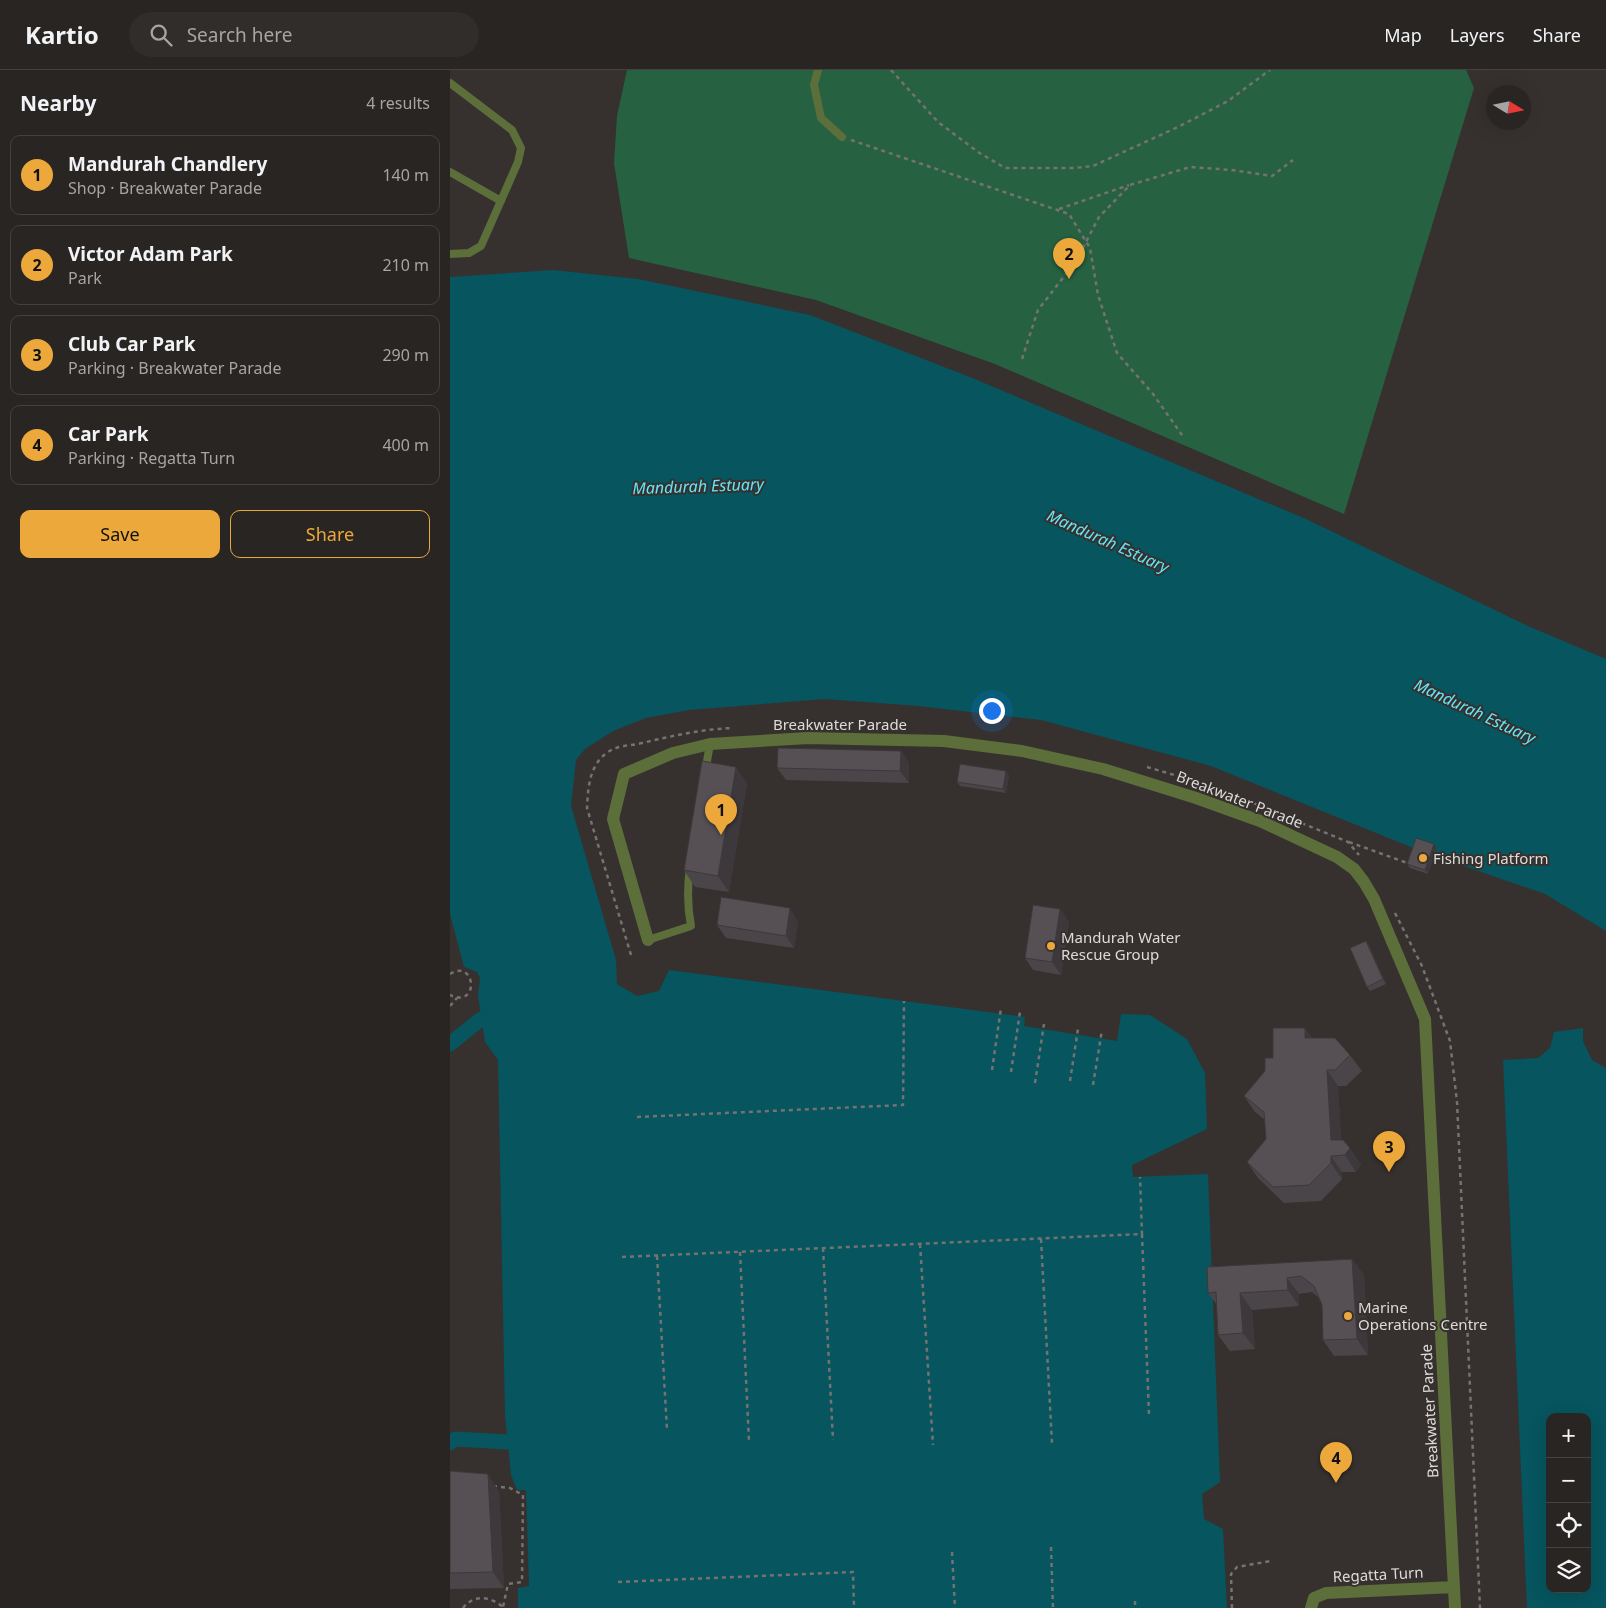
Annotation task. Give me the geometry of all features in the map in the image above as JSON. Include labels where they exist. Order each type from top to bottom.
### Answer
[{"type":"street","name":"Breakwater Parade","points":[[648,940],[613,819],[624,774],[673,753],[710,744],[808,738],[944,741],[1022,751],[1103,769],[1196,798],[1268,825],[1337,857],[1354,870],[1374,899],[1425,1019],[1455,1608]]},
{"type":"street","name":"Regatta Turn","points":[[1311,1608],[1314,1598],[1326,1593],[1454,1587]]},
{"type":"lane","points":[[818,70],[814,85],[821,118],[842,137]]},
{"type":"lane","points":[[450,83],[512,130],[520,148],[518,162],[481,246],[469,253],[450,254]]},
{"type":"lane","points":[[450,172],[501,201]]},
{"type":"lane","points":[[704,779],[710,744]]},
{"type":"lane","points":[[648,940],[692,926],[688,908],[687,887],[691,860]]},
{"type":"path","points":[[891,70],[938,122],[978,152],[1005,168],[1074,168],[1093,166],[1178,127],[1228,101],[1270,70]]},
{"type":"path","points":[[842,137],[1069,214],[1090,248],[1098,295],[1117,353],[1153,394],[1182,435]]},
{"type":"path","points":[[1057,209],[1190,166],[1272,176],[1293,160]]},
{"type":"path","points":[[1022,359],[1038,310],[1076,261],[1099,217],[1130,185]]},
{"type":"path","points":[[630,955],[587,808],[588,787],[592,772],[607,753],[617,748],[717,728],[736,728]]},
{"type":"path","points":[[1142,766],[1214,787],[1259,805]]},
{"type":"path","points":[[1268,809],[1348,842],[1411,864]]},
{"type":"path","points":[[1348,842],[1362,860]]},
{"type":"path","points":[[1395,912],[1422,966],[1450,1041],[1457,1102],[1480,1608]]},
{"type":"path","points":[[450,968],[451,973],[459,971],[466,973],[471,978],[472,985],[470,992],[457,998],[450,1006]]},
{"type":"path","points":[[450,995],[457,998]]},
{"type":"path","points":[[637,1117],[903,1105],[904,1001]]},
{"type":"path","points":[[992,1070],[1001,1008]]},
{"type":"path","points":[[1010,1072],[1020,1012]]},
{"type":"path","points":[[1035,1083],[1044,1024]]},
{"type":"path","points":[[1070,1081],[1078,1029]]},
{"type":"path","points":[[1093,1085],[1102,1030]]},
{"type":"path","points":[[1140,1177],[1149,1415]]},
{"type":"path","points":[[622,1257],[1142,1234]]},
{"type":"path","points":[[1041,1238],[1052,1443]]},
{"type":"path","points":[[920,1244],[933,1445]]},
{"type":"path","points":[[824,1248],[833,1440]]},
{"type":"path","points":[[740,1252],[749,1442]]},
{"type":"path","points":[[657,1256],[667,1430]]},
{"type":"path","points":[[463,1608],[467,1602],[479,1598],[488,1598],[496,1601],[503,1607],[508,1584],[522,1582],[522,1495],[510,1488],[487,1484]]},
{"type":"path","points":[[1051,1547],[1053,1608]]},
{"type":"path","points":[[952,1552],[955,1608]]},
{"type":"path","points":[[1232,1608],[1231,1574],[1237,1567],[1271,1561]]},
{"type":"path","points":[[618,1582],[853,1572],[854,1608]]},
{"type":"path","points":[[1135,1601],[1135,1608]]},
{"type":"green space","points":[[627,70],[1466,70],[1474,88],[1344,514],[995,364],[816,300],[629,258],[614,163],[617,116]]},
{"type":"water","name":"Mandurah Estuary","points":[[553,270],[638,279],[810,315],[970,377],[1306,519],[1528,626],[1606,659],[1606,931],[1545,894],[1423,852],[1211,766],[1041,720],[918,706],[825,699],[689,710],[646,718],[613,731],[585,749],[576,760],[571,806],[616,960],[617,984],[637,996],[659,991],[669,970],[1025,1017],[1024,1026],[1117,1041],[1121,1014],[1150,1015],[1187,1039],[1205,1073],[1207,1129],[1132,1165],[1133,1177],[1208,1174],[1220,1482],[1202,1494],[1204,1519],[1223,1529],[1227,1608],[518,1608],[518,1588],[529,1586],[526,1490],[517,1490],[511,1475],[505,1415],[498,1060],[485,1042],[478,996],[480,978],[477,972],[464,967],[450,914],[450,277]]},
{"type":"water","points":[[1583,1028],[1583,1041],[1592,1060],[1606,1068],[1606,1608],[1527,1608],[1503,1060],[1538,1058],[1550,1048],[1554,1032]]},
{"type":"building","points":[[778,748],[901,751],[900,771],[777,768]]},
{"type":"building","points":[[702,761],[736,767],[718,876],[684,870]]},
{"type":"building","points":[[960,764],[1006,771],[1003,789],[957,782]]},
{"type":"building","name":"Fishing Platform","points":[[1416,838],[1434,844],[1425,870],[1407,864]]},
{"type":"building","points":[[721,897],[790,908],[786,936],[717,925]]},
{"type":"building","points":[[1033,905],[1060,909],[1052,962],[1025,958]]},
{"type":"building","points":[[1366,941],[1383,979],[1367,987],[1350,948]]},
{"type":"building","points":[[1273,1028],[1305,1028],[1305,1038],[1335,1038],[1350,1055],[1335,1070],[1327,1070],[1331,1140],[1343,1140],[1350,1148],[1345,1155],[1331,1156],[1331,1163],[1309,1185],[1273,1187],[1247,1162],[1266,1139],[1264,1112],[1244,1096],[1265,1071],[1265,1058],[1273,1058]]},
{"type":"building","points":[[1352,1259],[1357,1339],[1323,1340],[1322,1305],[1314,1286],[1301,1276],[1287,1278],[1288,1290],[1240,1293],[1243,1333],[1218,1335],[1216,1292],[1208,1293],[1207,1267]]},
{"type":"building","points":[[450,1471],[488,1474],[493,1572],[450,1573]]},
{"type":"waterway","points":[[450,1044],[481,1019]]},
{"type":"waterway","points":[[450,1443],[455,1439],[508,1442]]},
{"type":"place","name":"Victor Adam Park","points":[[1069,279]]},
{"type":"place","name":"Mandurah Chandlery","points":[[721,835]]},
{"type":"place","name":"Fishing Platform","points":[[1423,858]]},
{"type":"place","name":"Mandurah Water Rescue Group","points":[[1051,946]]},
{"type":"place","name":"Club Car Park","points":[[1389,1172]]},
{"type":"place","name":"Marine Operations Centre","points":[[1348,1316]]},
{"type":"place","name":"Car Park","points":[[1336,1483]]}]
